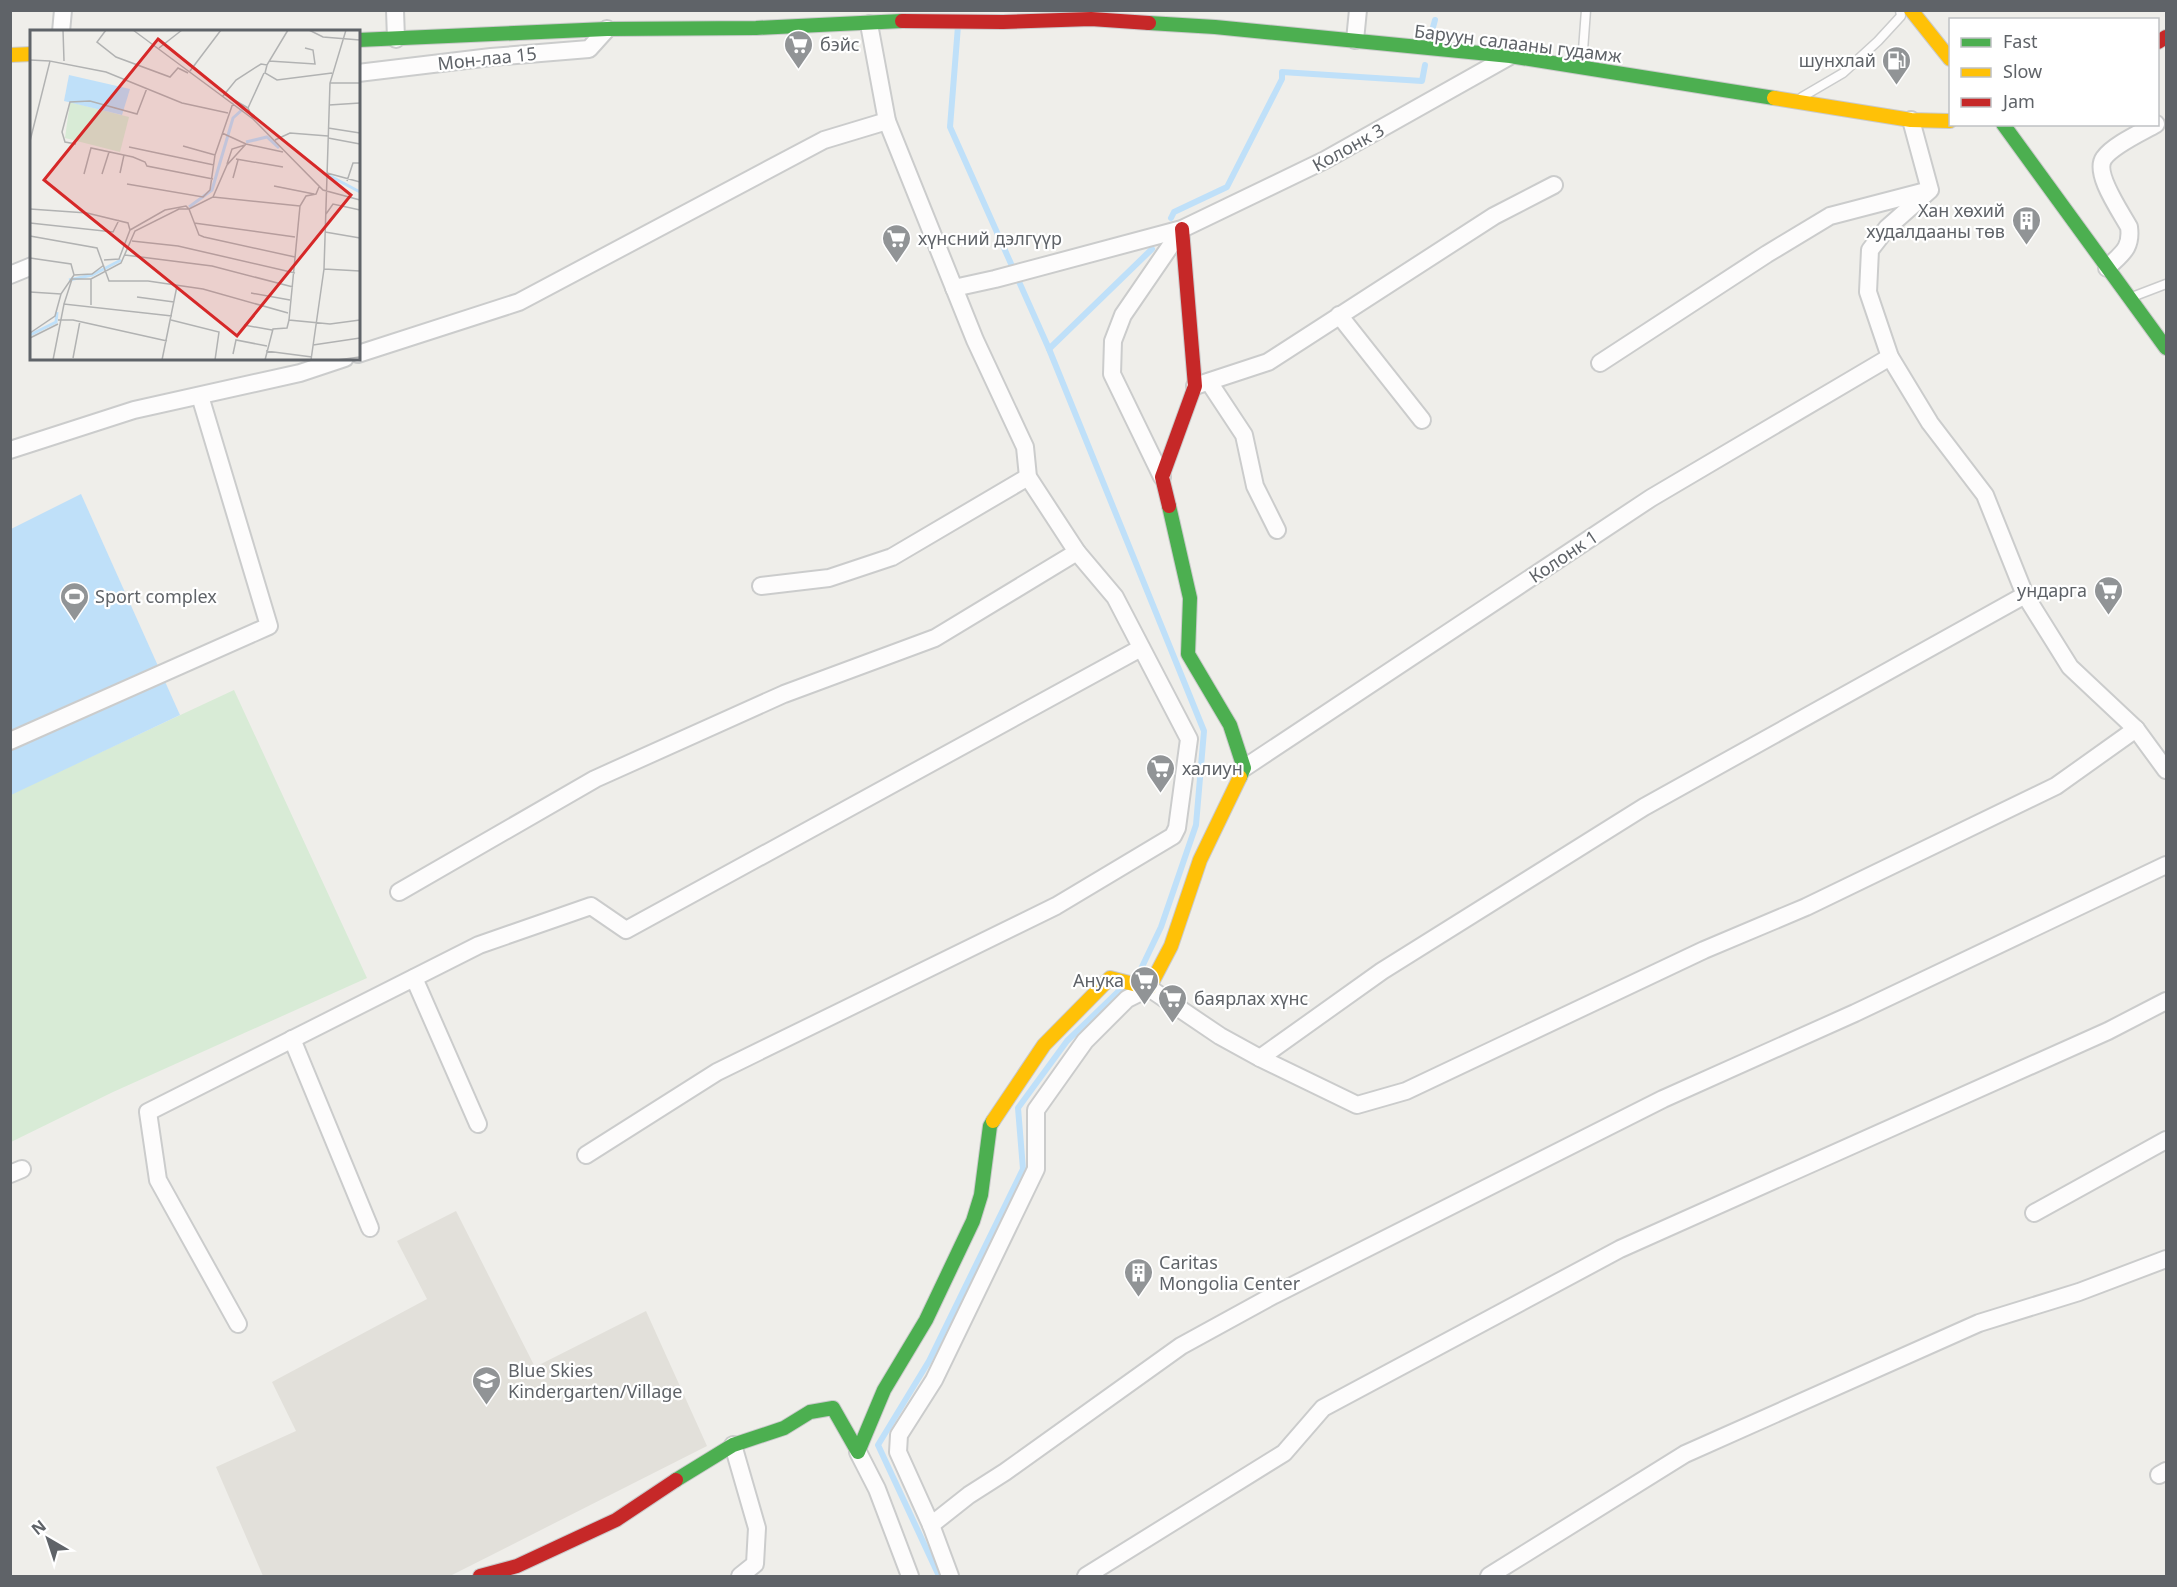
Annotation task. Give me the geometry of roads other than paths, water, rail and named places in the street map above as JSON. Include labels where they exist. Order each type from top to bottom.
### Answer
[{"type":"main road","points":[[1911,10],[1949,58]]},
{"type":"main road","name":"Баруун салааны гудамж","points":[[360,40],[607,29],[756,28],[911,21],[1003,22],[1089,15],[1510,56],[1911,120],[1949,121]]},
{"type":"main road","points":[[10,55],[30,54]]},
{"type":"main road","points":[[2004,126],[2166,348]]},
{"type":"main road","points":[[858,1452],[884,1390],[926,1320],[973,1221],[981,1195],[990,1126],[1044,1045],[1110,978],[1143,987],[1171,946],[1200,860],[1244,768],[1230,725],[1188,654],[1190,598],[1162,477],[1202,384],[1182,229]]},
{"type":"main road","points":[[480,1576],[517,1566],[615,1520],[701,1462],[733,1445],[784,1428],[810,1412],[833,1408],[858,1452]]},
{"type":"street","points":[[61,30],[63,10]]},
{"type":"street","points":[[395,10],[396,39]]},
{"type":"street","points":[[756,28],[758,10]]},
{"type":"street","points":[[1355,40],[1358,10]]},
{"type":"street","points":[[586,1155],[717,1072],[1056,906],[1173,836],[1177,828],[1189,739],[1115,597],[1077,552],[1028,477],[1024,447],[975,340],[887,121],[869,24]]},
{"type":"street","name":"Мон-лаа 15","points":[[360,73],[491,57],[589,49],[607,29]]},
{"type":"street","name":"Колонк 3","points":[[954,288],[1182,229],[1325,160],[1510,56]]},
{"type":"street","points":[[1911,120],[1930,190]]},
{"type":"street","points":[[360,353],[519,302],[824,140],[887,121]]},
{"type":"street","points":[[2107,268],[2127,249],[2130,235],[2129,227],[2102,177],[2102,163],[2104,158],[2116,148],[2154,126]]},
{"type":"street","points":[[1277,530],[1256,486],[1244,435],[1202,384],[1268,362],[1494,216],[1554,185]]},
{"type":"street","points":[[1930,190],[1887,228],[1870,250],[1868,292],[1890,357],[1930,423],[1985,495],[2025,595],[2070,667],[2136,729],[2166,770]]},
{"type":"street","points":[[1600,363],[1767,254],[1830,216],[1930,190]]},
{"type":"street","points":[[1162,477],[1112,374],[1113,341],[1123,315],[1182,229]]},
{"type":"street","points":[[10,275],[30,267]]},
{"type":"street","points":[[1339,315],[1422,420]]},
{"type":"street","name":"Колонк 1","points":[[1244,768],[1651,498],[1890,357]]},
{"type":"street","points":[[10,450],[134,410],[300,373],[339,360]]},
{"type":"street","points":[[10,741],[269,626],[200,396]]},
{"type":"street","points":[[761,586],[828,578],[892,557],[1028,477]]},
{"type":"street","points":[[399,892],[595,779],[784,694],[935,638],[1077,552]]},
{"type":"street","points":[[1260,1058],[1382,971],[1644,807],[2025,595]]},
{"type":"street","points":[[238,1324],[158,1180],[148,1112],[479,945],[591,906],[626,930],[1142,648]]},
{"type":"street","points":[[950,1576],[932,1525],[898,1452],[899,1435],[934,1380],[1036,1169],[1036,1110],[1085,1041],[1127,999],[1143,987],[1220,1036],[1357,1105],[1406,1091],[1704,950],[1806,907],[2056,786],[2136,729]]},
{"type":"street","points":[[932,1525],[969,1495],[1005,1472],[1181,1346],[1274,1295],[1663,1099],[1855,1013],[2166,865]]},
{"type":"street","points":[[414,978],[478,1124]]},
{"type":"street","points":[[1086,1576],[1284,1453],[1323,1408],[1620,1249],[2108,1031],[2166,1001]]},
{"type":"street","points":[[292,1039],[370,1228]]},
{"type":"street","points":[[2034,1213],[2166,1140]]},
{"type":"street","points":[[1491,1576],[1685,1454],[1979,1323],[2079,1292],[2166,1259]]},
{"type":"street","points":[[733,1445],[757,1528],[755,1564],[740,1576]]},
{"type":"street","points":[[858,1452],[877,1489],[910,1576]]},
{"type":"lane","points":[[1582,68],[1586,10]]},
{"type":"lane","points":[[1794,102],[1843,73],[1901,16],[1900,10]]},
{"type":"lane","points":[[2129,298],[2166,284]]},
{"type":"water","name":"Sport complex","points":[[81,494],[180,715],[11,795],[11,529]]},
{"type":"waterway","points":[[1432,31],[1435,20]]},
{"type":"waterway","points":[[958,26],[950,127],[1049,349],[1204,731],[1196,825],[1161,927],[1140,971],[1134,977]]},
{"type":"waterway","points":[[1171,218],[1174,212],[1227,187],[1282,79],[1282,72],[1422,81],[1425,65]]},
{"type":"waterway","points":[[1049,349],[1152,249]]},
{"type":"waterway","points":[[939,1576],[878,1445],[929,1361],[1023,1169],[1018,1108],[1067,1041],[1122,988]]},
{"type":"place","name":"бэйс","points":[[799,70]]},
{"type":"place","name":"шунхлай","points":[[1897,86]]},
{"type":"place","name":"Хан хөхий худалдааны төв","points":[[2026,246]]},
{"type":"place","name":"хүнсний дэлгүүр","points":[[897,264]]},
{"type":"place","name":"ундарга","points":[[2108,616]]},
{"type":"place","name":"Sport complex","points":[[74,622]]},
{"type":"place","name":"халиун","points":[[1161,794]]},
{"type":"place","name":"Анука","points":[[1145,1006]]},
{"type":"place","name":"баярлах хүнс","points":[[1173,1024]]},
{"type":"place","name":"Caritas Mongolia Center","points":[[1138,1298]]},
{"type":"place","name":"Blue Skies Kindergarten/Village","points":[[487,1406]]}]
